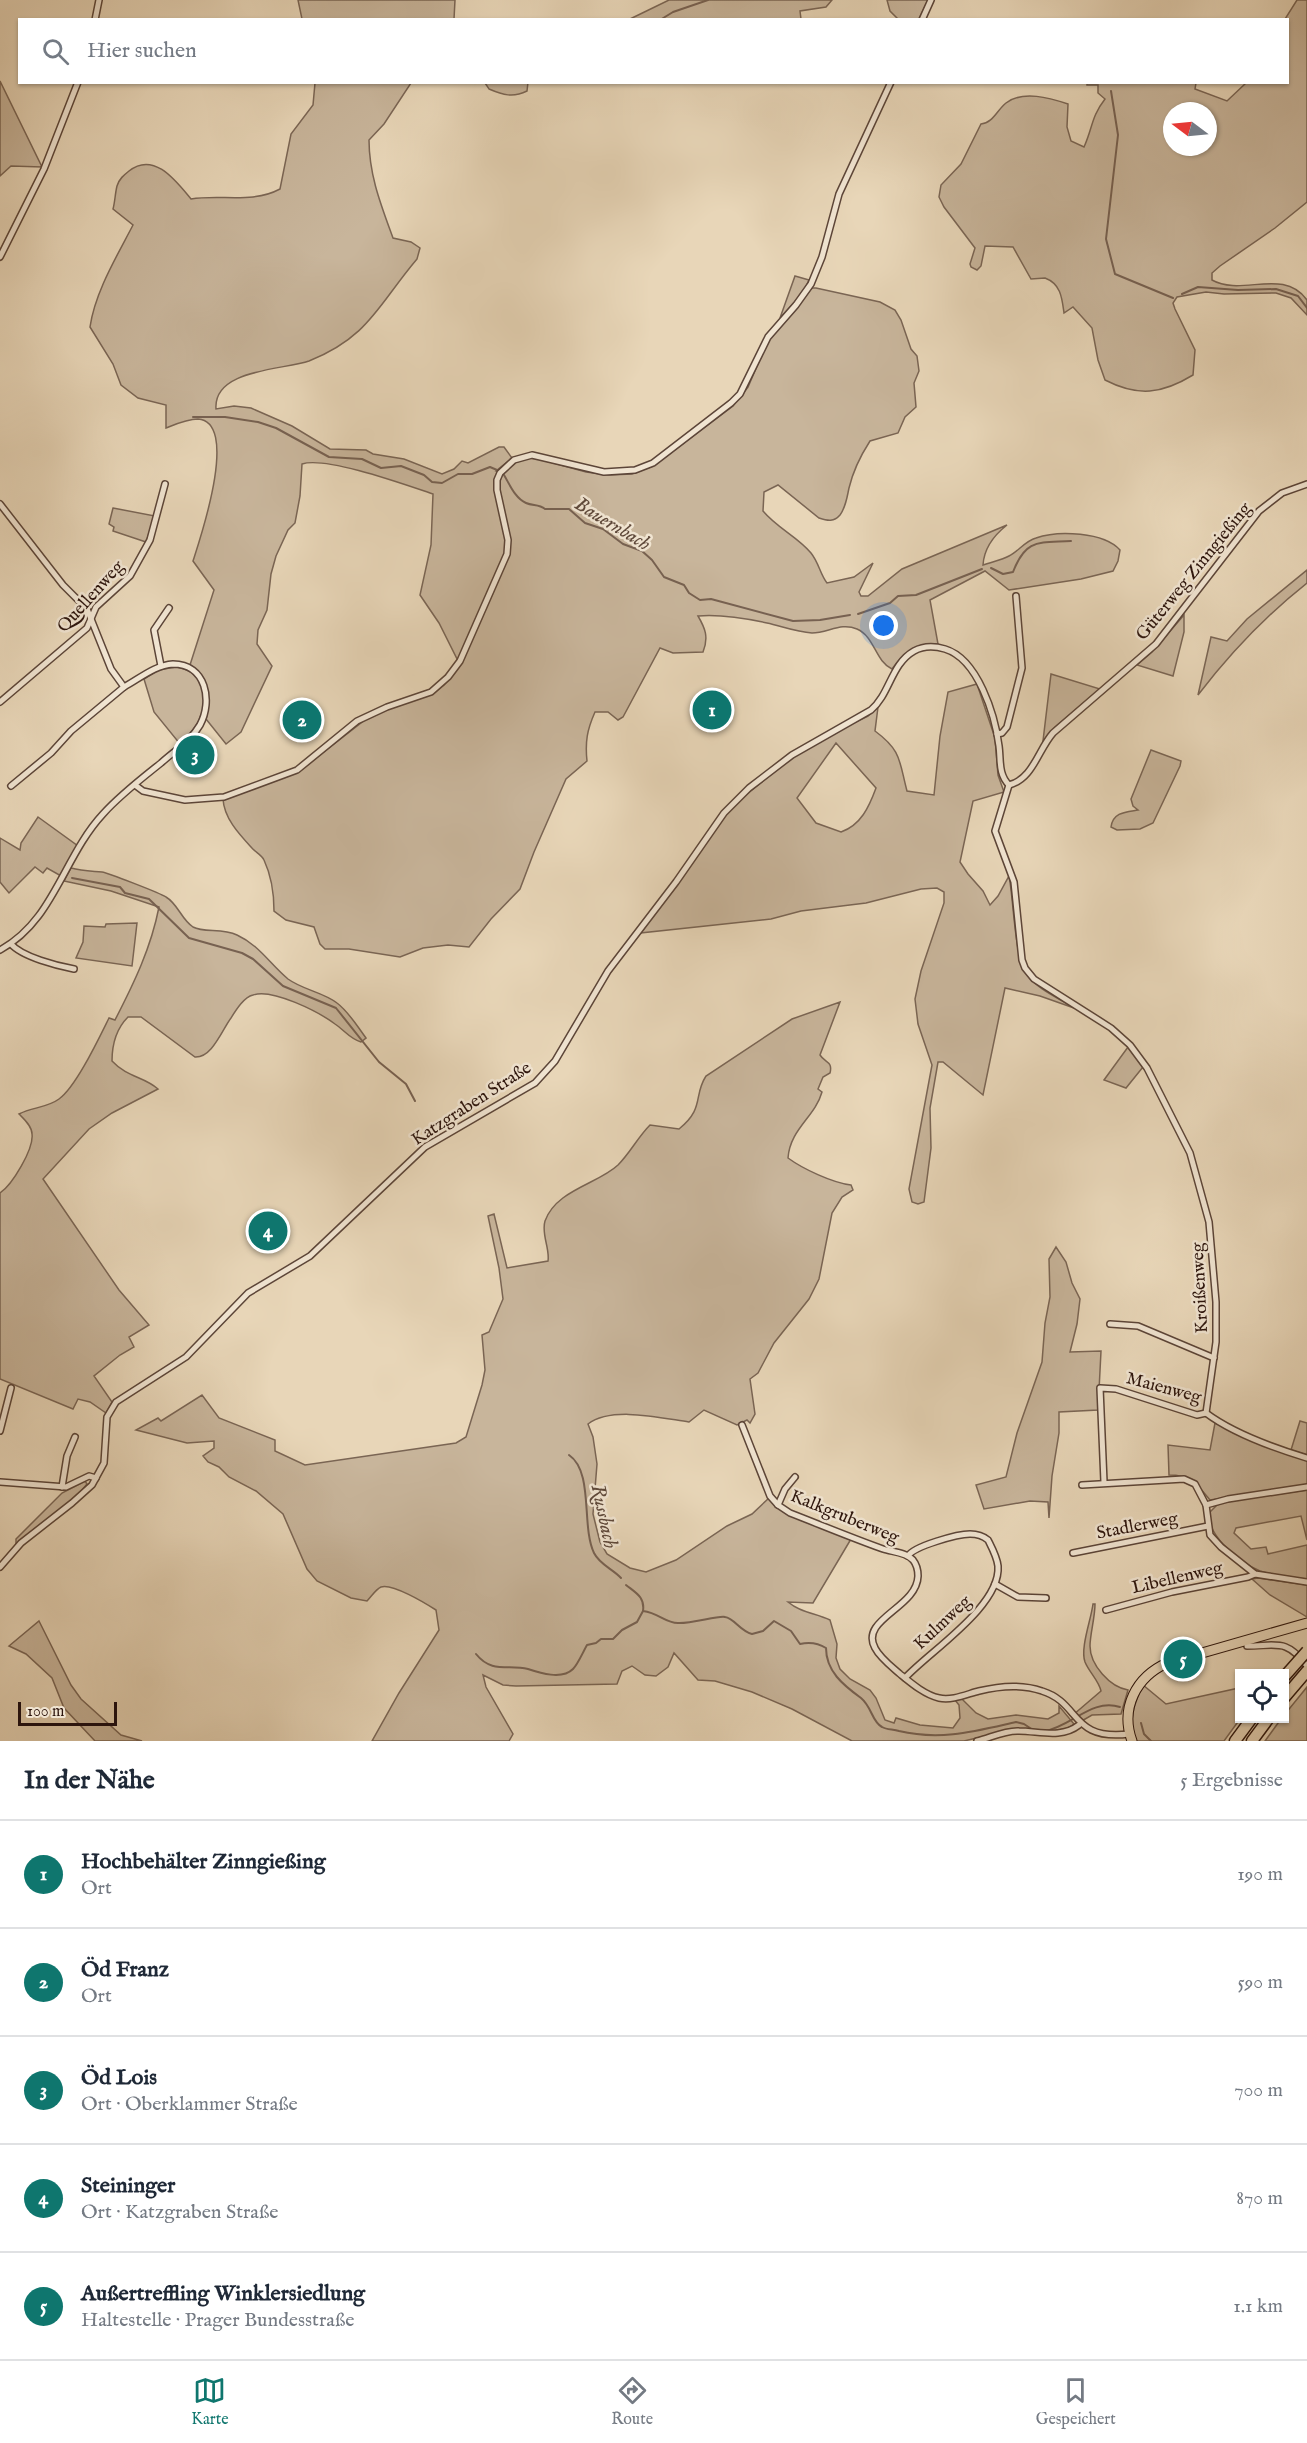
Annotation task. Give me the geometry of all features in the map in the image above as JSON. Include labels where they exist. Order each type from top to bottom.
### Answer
[{"type":"highway","points":[[1289,1671],[1307,1650]]},
{"type":"highway","points":[[1289,1692],[1307,1671]]},
{"type":"highway","points":[[1235,1741],[1249,1723]]},
{"type":"highway","points":[[1252,1741],[1266,1723]]},
{"type":"main road","points":[[1130,1738],[1129,1706],[1141,1682],[1160,1666],[1307,1623]]},
{"type":"street","points":[[94,18],[99,0]]},
{"type":"street","points":[[923,18],[931,0]]},
{"type":"street","points":[[0,257],[44,169],[77,84]]},
{"type":"street","points":[[135,784],[142,791],[177,799],[196,800],[224,797],[297,770],[357,721],[387,707],[431,692],[439,686],[460,661],[507,554],[508,540],[497,490],[500,473],[514,460],[532,455],[604,472],[635,471],[653,463],[731,403],[745,386],[768,337],[811,284],[822,257],[839,194],[890,84]]},
{"type":"street","name":"Quellenweg","points":[[0,702],[87,628],[96,607],[130,576],[145,552],[155,526],[165,484]]},
{"type":"street","name":"Güterweg Zinngießing","points":[[1009,785],[1027,775],[1042,746],[1058,728],[1156,644],[1259,511],[1282,493],[1307,484]]},
{"type":"street","points":[[0,504],[63,585],[92,617],[111,669],[124,687]]},
{"type":"street","points":[[997,734],[1007,727],[1022,668],[1016,596]]},
{"type":"street","points":[[161,666],[153,634],[169,608]]},
{"type":"street","name":"Katzgraben Straße","points":[[0,1567],[21,1543],[80,1497],[96,1478],[106,1455],[107,1417],[116,1402],[186,1357],[248,1293],[310,1256],[425,1148],[535,1083],[555,1061],[608,970],[676,882],[724,813],[749,788],[792,755],[871,710],[881,701],[894,673],[906,657],[928,646],[945,649],[959,656],[979,682],[997,734],[1001,775],[1009,785]]},
{"type":"street","points":[[0,950],[11,944],[39,918],[81,844],[100,817],[135,784],[191,738],[205,712],[206,689],[202,679],[186,666],[174,664],[161,666],[124,687],[71,731],[51,753],[11,786]]},
{"type":"street","name":"Kroißenweg","points":[[1009,785],[995,831],[1014,882],[1020,951],[1025,968],[1034,979],[1111,1028],[1130,1045],[1147,1068],[1185,1140],[1194,1163],[1212,1237],[1217,1328],[1206,1413]]},
{"type":"street","points":[[11,944],[15,949],[46,962],[74,969]]},
{"type":"street","points":[[1110,1324],[1138,1326],[1214,1359]]},
{"type":"street","points":[[0,1431],[11,1388]]},
{"type":"street","name":"Maienweg","points":[[1104,1482],[1100,1388],[1116,1389],[1197,1415],[1206,1413]]},
{"type":"street","points":[[1206,1413],[1222,1424],[1251,1437],[1307,1458]]},
{"type":"street","name":"Kalkgruberweg","points":[[742,1425],[770,1496],[778,1505],[790,1513],[883,1549],[908,1556],[917,1566],[915,1590],[906,1602],[881,1620],[874,1630],[872,1639],[879,1653],[905,1678],[920,1689],[941,1699],[1004,1687],[1040,1690],[1055,1697],[1078,1724],[1091,1733],[1106,1737],[1130,1738]]},
{"type":"street","points":[[62,1487],[67,1456],[75,1437]]},
{"type":"street","points":[[0,1482],[62,1487],[71,1486],[89,1476],[96,1478]]},
{"type":"street","name":"Kalkgruberweg","points":[[778,1505],[785,1489],[795,1477]]},
{"type":"street","points":[[1082,1485],[1184,1479],[1195,1484],[1204,1498],[1208,1526],[1215,1541],[1255,1574],[1307,1582]]},
{"type":"street","points":[[1206,1505],[1228,1499],[1307,1487]]},
{"type":"street","name":"Stadlerweg","points":[[1072,1553],[1208,1526]]},
{"type":"street","points":[[908,1556],[914,1549],[952,1537],[968,1534],[979,1535],[988,1540],[996,1558],[998,1566],[995,1584],[1018,1597],[1046,1598]]},
{"type":"street","name":"Libellenweg","points":[[1106,1610],[1172,1592],[1255,1574]]},
{"type":"street","name":"Kulmweg","points":[[905,1678],[976,1612],[995,1584]]},
{"type":"street","points":[[1247,1646],[1274,1644],[1286,1646],[1307,1666]]},
{"type":"street","points":[[976,1741],[1018,1731],[1049,1734],[1070,1730],[1078,1724]]},
{"type":"shaded area","points":[[298,0],[455,0],[454,18],[302,18]]},
{"type":"shaded area","points":[[669,0],[832,0],[826,7],[800,11],[801,18],[632,18]]},
{"type":"shaded area","points":[[887,0],[928,0],[919,18],[897,18],[890,11]]},
{"type":"shaded area","points":[[1297,0],[1307,0],[1307,202],[1275,228],[1220,266],[1212,273],[1212,280],[1236,286],[1286,285],[1297,290],[1307,300],[1307,315],[1291,298],[1276,293],[1206,292],[1177,297],[1173,303],[1175,309],[1195,350],[1193,375],[1160,389],[1139,391],[1128,389],[1105,380],[1098,360],[1092,328],[1073,307],[1064,313],[1058,288],[1045,278],[1031,279],[1013,247],[985,246],[981,266],[977,270],[971,267],[975,248],[944,207],[939,197],[941,185],[961,164],[981,124],[992,119],[1006,103],[1013,99],[1028,96],[1068,104],[1067,127],[1071,141],[1084,147],[1100,105],[1105,99],[1098,93],[1098,85],[1087,84],[1196,84],[1195,89],[1227,101],[1245,84],[1289,84],[1289,18],[1286,18]]},
{"type":"shaded area","points":[[0,81],[42,167],[11,166],[0,176]]},
{"type":"shaded area","points":[[315,84],[410,84],[384,124],[369,140],[373,178],[393,238],[411,242],[420,248],[417,259],[371,318],[346,341],[309,361],[252,373],[237,379],[226,386],[218,396],[216,409],[234,406],[251,408],[292,426],[330,449],[366,450],[373,454],[404,459],[442,474],[454,469],[462,461],[468,463],[499,447],[504,447],[512,458],[496,471],[502,473],[511,464],[528,458],[586,472],[609,475],[632,474],[653,466],[733,406],[748,387],[769,338],[812,288],[816,288],[880,302],[895,310],[911,349],[917,356],[919,371],[914,383],[916,407],[905,417],[898,433],[870,441],[855,469],[845,505],[838,517],[831,520],[819,518],[778,485],[764,492],[763,511],[811,553],[827,583],[854,577],[873,563],[859,592],[861,596],[868,596],[902,569],[1007,525],[990,543],[983,565],[1009,556],[1032,539],[1045,535],[1080,534],[1103,539],[1120,550],[1113,571],[1081,579],[1009,590],[985,571],[930,600],[938,644],[917,647],[901,658],[892,669],[882,660],[868,638],[851,627],[812,633],[741,618],[698,616],[705,633],[706,642],[703,652],[673,653],[660,648],[623,717],[618,720],[608,712],[595,712],[587,736],[587,761],[566,779],[520,889],[491,919],[469,947],[448,945],[423,948],[400,957],[349,949],[325,949],[320,944],[314,927],[286,920],[274,911],[272,885],[264,860],[233,825],[226,813],[223,799],[298,772],[370,716],[436,691],[444,685],[460,665],[439,623],[420,595],[431,545],[433,494],[347,468],[329,464],[302,464],[295,523],[288,530],[276,556],[271,574],[267,610],[258,630],[257,644],[272,666],[241,732],[226,744],[206,719],[208,696],[205,682],[197,670],[190,665],[214,590],[193,561],[214,483],[217,459],[216,439],[210,425],[198,419],[166,428],[166,405],[138,398],[121,385],[113,364],[90,327],[102,288],[133,225],[113,209],[117,186],[122,177],[138,166],[147,164],[164,171],[191,199],[269,194],[280,189],[291,134],[313,105]]},
{"type":"shaded area","points":[[486,84],[528,84],[527,91],[513,95],[489,89]]},
{"type":"shaded area","points":[[795,276],[809,280],[802,294],[780,318]]},
{"type":"shaded area","points":[[113,508],[155,516],[146,542],[113,531],[114,527],[109,524]]},
{"type":"shaded area","points":[[1307,570],[1307,583],[1249,636],[1198,695],[1211,637],[1227,641],[1247,619]]},
{"type":"shaded area","points":[[1184,615],[1184,632],[1173,676],[1137,665],[1152,652]]},
{"type":"shaded area","points":[[176,667],[193,674],[202,687],[204,696],[202,713],[198,722],[180,744],[154,712],[144,679],[158,670]]},
{"type":"shaded area","points":[[1051,674],[1100,689],[1055,727],[1043,741]]},
{"type":"shaded area","points":[[977,684],[995,738],[998,775],[1004,792],[973,801],[960,862],[983,891],[990,905],[1009,876],[1017,944],[1023,968],[1038,986],[1074,1008],[1040,996],[1005,988],[983,1095],[943,1062],[938,1062],[930,1108],[931,1148],[924,1202],[918,1204],[912,1202],[909,1189],[932,1065],[918,1024],[915,999],[921,971],[944,903],[944,892],[937,888],[921,889],[866,903],[801,911],[771,919],[640,933],[677,885],[704,843],[732,806],[793,757],[827,736],[868,716],[878,707],[875,731],[895,751],[907,791],[934,795],[940,736],[948,692]],"holes":[[[836,743],[876,788],[859,820],[841,832],[816,823],[797,798]]]},
{"type":"shaded area","points":[[1151,750],[1181,761],[1180,766],[1153,823],[1140,829],[1117,830],[1111,827],[1114,818],[1129,811],[1138,810],[1133,806],[1131,799]]},
{"type":"shaded area","points":[[38,817],[78,846],[61,876],[47,868],[43,873],[35,867],[9,893],[0,882],[0,838],[20,850],[21,843]]},
{"type":"shaded area","points":[[71,868],[102,872],[145,888],[170,900],[193,927],[231,933],[245,939],[288,979],[337,1003],[366,1038],[361,1042],[357,1041],[328,1019],[307,1008],[283,998],[261,994],[250,996],[243,1001],[216,1042],[207,1053],[201,1056],[195,1057],[141,1017],[128,1017],[120,1027],[115,1038],[112,1061],[124,1071],[158,1089],[112,1113],[89,1129],[43,1179],[119,1290],[149,1325],[129,1337],[134,1347],[94,1376],[112,1402],[106,1413],[90,1402],[78,1399],[73,1409],[0,1379],[0,1193],[21,1166],[32,1141],[31,1128],[19,1114],[54,1102],[73,1084],[109,1018],[115,1020],[129,992],[147,951],[159,907],[111,891],[64,881]]},
{"type":"shaded area","points":[[137,923],[132,966],[76,958],[83,942],[84,926],[105,927],[106,924]]},
{"type":"shaded area","points":[[840,1002],[820,1055],[829,1064],[830,1073],[823,1077],[818,1089],[822,1092],[819,1101],[793,1139],[788,1158],[818,1175],[851,1185],[853,1190],[842,1197],[832,1213],[819,1279],[809,1299],[774,1343],[758,1373],[750,1379],[755,1414],[750,1423],[747,1420],[737,1425],[704,1410],[689,1422],[623,1414],[598,1419],[588,1424],[593,1437],[597,1464],[593,1514],[600,1542],[607,1554],[630,1568],[646,1572],[676,1560],[727,1526],[752,1514],[769,1498],[787,1513],[851,1539],[813,1603],[788,1602],[830,1620],[837,1644],[836,1658],[840,1669],[850,1679],[870,1690],[885,1720],[894,1723],[896,1718],[920,1725],[953,1728],[960,1718],[959,1705],[955,1700],[961,1698],[976,1713],[988,1719],[1016,1715],[1048,1719],[1059,1713],[1059,1706],[1074,1724],[1068,1728],[1049,1732],[1015,1729],[964,1741],[852,1741],[792,1709],[752,1692],[715,1681],[698,1680],[674,1653],[668,1667],[656,1676],[645,1675],[632,1666],[622,1671],[617,1684],[516,1686],[503,1685],[483,1675],[486,1687],[513,1734],[509,1741],[372,1741],[439,1630],[436,1610],[409,1594],[393,1588],[381,1587],[367,1601],[351,1598],[317,1581],[307,1569],[283,1514],[256,1491],[229,1477],[203,1456],[214,1448],[214,1441],[187,1443],[136,1430],[158,1418],[161,1421],[202,1395],[219,1418],[275,1440],[275,1451],[305,1465],[456,1443],[466,1437],[485,1370],[482,1335],[489,1332],[503,1299],[488,1216],[494,1214],[507,1268],[548,1261],[544,1226],[550,1210],[558,1202],[610,1172],[650,1125],[679,1129],[687,1122],[696,1108],[706,1076],[792,1019]]},
{"type":"shaded area","points":[[1128,1047],[1143,1067],[1126,1088],[1104,1080]]},
{"type":"shaded area","points":[[1056,1247],[1066,1262],[1072,1283],[1080,1299],[1070,1352],[1101,1351],[1098,1410],[1059,1412],[1059,1433],[1052,1476],[1049,1518],[1048,1502],[1030,1501],[984,1509],[976,1485],[1006,1477],[1017,1433],[1042,1362],[1050,1297],[1049,1259]]},
{"type":"shaded area","points":[[1300,1421],[1307,1423],[1307,1455],[1291,1450]]},
{"type":"shaded area","points":[[1215,1423],[1307,1460],[1307,1485],[1210,1500],[1193,1482],[1177,1475],[1169,1475],[1168,1445],[1210,1450]]},
{"type":"shaded area","points":[[85,1481],[87,1484],[78,1495],[16,1544],[16,1539],[62,1493]]},
{"type":"shaded area","points":[[1307,1490],[1307,1540],[1301,1516],[1236,1528],[1234,1533],[1251,1549],[1266,1547],[1268,1554],[1307,1545],[1307,1579],[1272,1574],[1252,1567],[1226,1548],[1213,1531],[1209,1513],[1217,1505],[1228,1501]]},
{"type":"shaded area","points":[[1252,1579],[1307,1585],[1307,1617],[1270,1595]]},
{"type":"shaded area","points":[[1093,1604],[1095,1604],[1095,1609],[1090,1646],[1093,1660],[1108,1680],[1128,1690],[1121,1714],[1092,1715],[1080,1722],[1073,1715],[1101,1691],[1084,1656]]},
{"type":"shaded area","points":[[39,1621],[71,1685],[81,1699],[121,1735],[142,1741],[95,1741],[64,1708],[52,1678],[26,1654],[9,1646]]},
{"type":"shaded area","points":[[1143,1685],[1166,1704],[1235,1689],[1235,1723],[1237,1723],[1224,1741],[1135,1741],[1132,1726],[1137,1699]]},
{"type":"shaded area","points":[[1307,1687],[1307,1741],[1265,1741],[1278,1723],[1289,1723],[1289,1709]]},
{"type":"waterway","points":[[663,18],[673,12],[708,0]]},
{"type":"waterway","points":[[1111,91],[1118,135],[1106,239],[1115,274],[1173,298]]},
{"type":"waterway","points":[[1182,294],[1198,287],[1238,290],[1276,289],[1298,296],[1307,308]]},
{"type":"waterway","name":"Bauernbach","points":[[193,417],[225,417],[258,422],[276,428],[329,457],[362,459],[381,468],[401,466],[424,475],[432,482],[442,483],[458,474],[472,474],[490,467],[497,470]]},
{"type":"waterway","name":"Bauernbach","points":[[504,475],[522,501],[545,509],[569,509],[585,523],[603,529],[623,544],[642,551],[652,560],[664,577],[684,585],[689,593],[700,600],[711,599],[793,621],[820,620],[850,615]]},
{"type":"waterway","name":"Bauernbach","points":[[991,568],[1003,574],[1013,572],[1023,553],[1035,544],[1071,541]]},
{"type":"waterway","name":"Bauernbach","points":[[858,614],[890,603],[898,596],[916,595],[982,569]]},
{"type":"waterway","points":[[72,878],[120,887],[125,893],[149,899],[189,938],[242,953],[253,959],[283,986],[336,1008],[379,1062],[406,1084],[415,1101]]},
{"type":"waterway","name":"Russbach","points":[[569,1455],[577,1463],[582,1474],[588,1529],[594,1553],[621,1578]]},
{"type":"waterway","name":"Russbach","points":[[626,1585],[643,1602],[643,1611],[673,1623],[725,1617],[752,1634],[763,1631],[774,1621],[791,1631],[800,1644],[813,1643],[823,1646],[826,1648],[829,1664],[837,1677],[865,1702],[876,1722],[884,1728],[914,1734],[944,1735],[1016,1722],[1033,1730]]},
{"type":"waterway","name":"Russbach","points":[[476,1654],[494,1666],[528,1669],[551,1675],[563,1674],[575,1667],[587,1645],[601,1639],[613,1639],[622,1630],[637,1622],[643,1611]]},
{"type":"waterway","name":"Russbach","points":[[1045,1731],[1100,1706],[1120,1707]]},
{"type":"waterway","name":"Russbach","points":[[1141,1723],[1144,1734],[1151,1741]]},
{"type":"place","name":"Hochbehälter Zinngießing","points":[[712,710]]},
{"type":"place","name":"Öd Franz","points":[[302,720]]},
{"type":"place","name":"Öd Lois","points":[[195,755]]},
{"type":"place","name":"Steininger","points":[[268,1231]]},
{"type":"place","name":"Außertreffling Winklersiedlung","points":[[1183,1659]]}]
